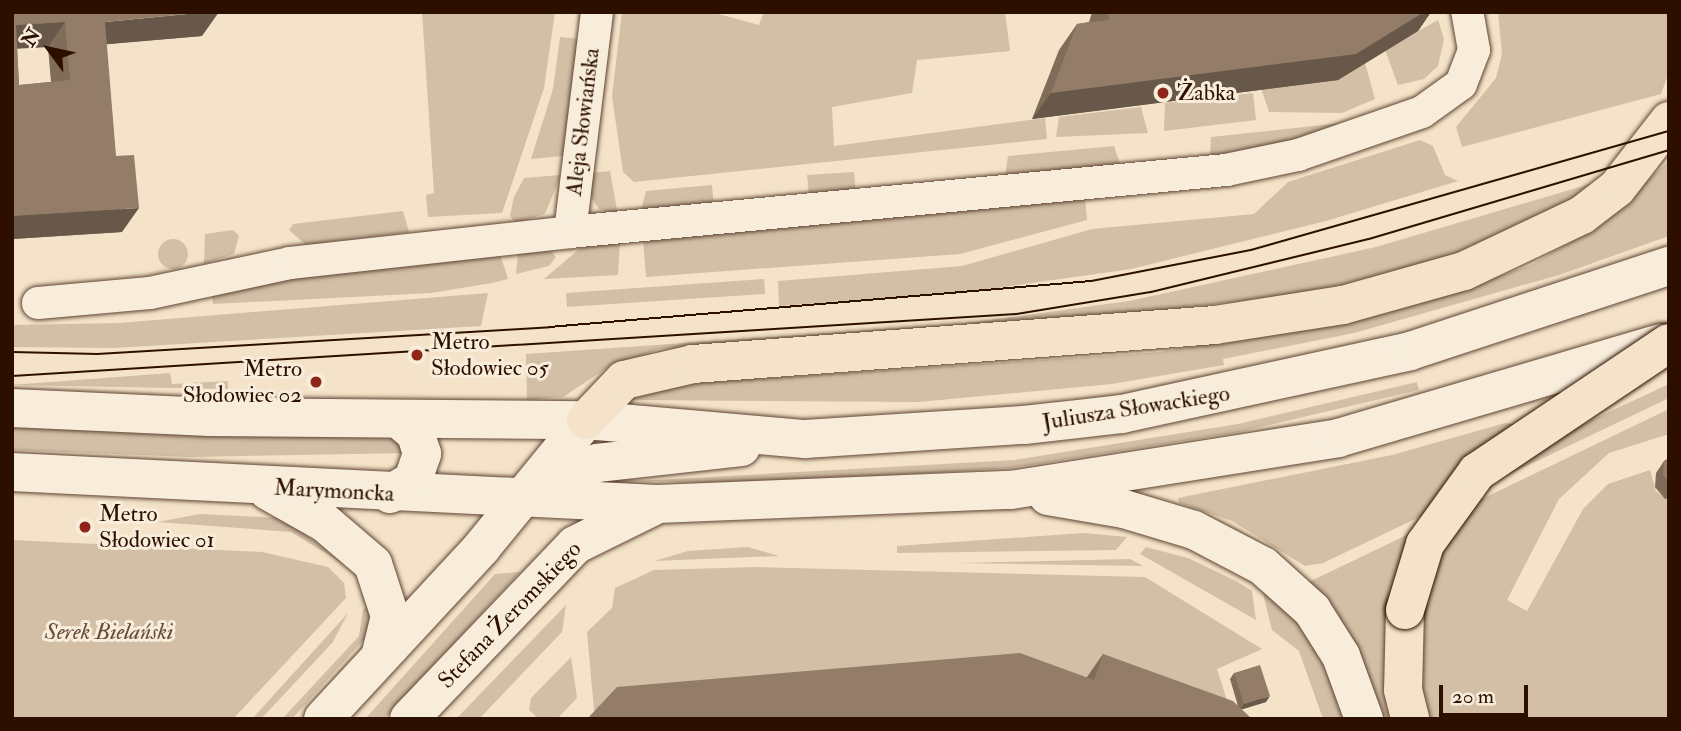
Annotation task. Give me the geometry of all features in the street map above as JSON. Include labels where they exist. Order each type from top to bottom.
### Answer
[{"type":"highway","points":[[586,420],[624,380],[693,364],[1215,325],[1343,305],[1464,271],[1582,215],[1617,188],[1669,121]]},
{"type":"highway","points":[[1410,719],[1403,690],[1405,610],[1425,544],[1476,472],[1669,342]]},
{"type":"main road","name":"Juliusza Słowackiego","points":[[586,420],[805,439],[1122,414],[1410,351],[1669,266]]},
{"type":"main road","points":[[657,504],[1011,490],[1338,438],[1418,419],[1669,342]]},
{"type":"main road","points":[[12,408],[399,419],[586,420]]},
{"type":"main road","points":[[390,494],[413,480],[422,454],[416,434],[399,419]]},
{"type":"main road","points":[[323,719],[524,498],[586,420]]},
{"type":"main road","points":[[524,498],[568,471],[597,463],[805,439]]},
{"type":"main road","name":"Marymoncka","points":[[12,472],[390,494],[657,504]]},
{"type":"main road","points":[[259,486],[326,523],[373,564],[390,616],[379,659]]},
{"type":"main road","points":[[1011,490],[1125,509],[1194,530],[1263,566],[1312,610],[1341,656],[1364,719]]},
{"type":"main road","name":"Stefana Żeromskiego","points":[[410,719],[575,545],[657,504]]},
{"type":"street","name":"Aleja Słowiańska","points":[[570,232],[597,12]]},
{"type":"street","points":[[38,303],[150,293],[290,263],[570,232],[1213,171],[1298,155],[1422,112],[1461,84],[1474,50],[1467,12]]},
{"type":"green space","points":[[422,12],[555,12],[544,88],[502,213],[428,217],[426,195],[434,193]]},
{"type":"green space","points":[[622,12],[711,12],[759,25],[764,12],[1005,12],[1010,51],[917,60],[912,93],[832,107],[834,146],[1045,118],[1047,139],[634,182],[623,172],[612,96]]},
{"type":"green space","points":[[1498,12],[1669,12],[1669,72],[1661,94],[1462,147],[1456,127],[1496,78],[1502,54]]},
{"type":"green space","points":[[1438,20],[1444,39],[1438,66],[1424,79],[1398,85],[1385,50]]},
{"type":"green space","points":[[560,37],[580,39],[564,156],[531,159],[553,89]]},
{"type":"green space","points":[[1365,63],[1375,99],[1342,113],[1269,112],[1261,88]]},
{"type":"green space","points":[[1253,93],[1256,120],[1164,131],[1165,103]]},
{"type":"green space","points":[[1141,107],[1148,133],[1056,137],[1059,117]]},
{"type":"green space","points":[[1341,123],[1268,148],[1210,158],[1211,137]]},
{"type":"green space","points":[[1420,140],[1433,146],[1445,175],[1458,181],[1326,221],[1131,269],[962,293],[779,306],[778,281],[962,266],[1092,229],[1254,214],[1288,182]]},
{"type":"green space","points":[[1114,146],[1121,167],[1005,177],[1008,156]]},
{"type":"green space","points":[[1669,161],[1669,236],[1559,275],[1354,333],[1223,359],[1224,365],[1112,384],[918,402],[630,400],[669,385],[1160,352],[1311,328],[1450,294],[1531,265],[1591,230]]},
{"type":"green space","points":[[610,171],[618,215],[599,209],[590,196],[590,173]]},
{"type":"green space","points":[[854,172],[856,192],[809,195],[807,175]]},
{"type":"green space","points":[[561,175],[545,214],[516,223],[510,216],[514,197],[524,178]]},
{"type":"green space","points":[[1600,181],[1525,229],[1420,267],[1309,292],[1074,322],[659,349],[610,366],[563,397],[527,400],[526,354],[960,324],[1129,301],[1376,247]]},
{"type":"green space","points":[[712,185],[714,207],[640,214],[646,191]]},
{"type":"green space","points":[[1085,199],[1087,220],[960,254],[646,277],[643,241]]},
{"type":"green space","points":[[403,211],[409,232],[306,245],[289,230],[293,224]]},
{"type":"green space","points":[[233,230],[239,236],[234,254],[204,264],[205,234]]},
{"type":"green space","points":[[173,239],[184,243],[188,254],[184,265],[173,269],[162,265],[158,254],[162,243]]},
{"type":"green space","points":[[620,243],[618,275],[544,279],[584,245]]},
{"type":"green space","points":[[549,248],[556,257],[549,266],[516,274],[518,252]]},
{"type":"green space","points":[[500,254],[508,279],[492,283],[431,293],[213,304],[212,295],[297,277]]},
{"type":"green space","points":[[764,279],[765,294],[567,307],[566,293]]},
{"type":"green space","points":[[488,293],[481,326],[114,348],[12,347],[12,325],[119,323]]},
{"type":"green space","points":[[170,373],[172,384],[228,381],[228,389],[12,385]]},
{"type":"green space","points":[[1417,382],[1419,390],[1239,432],[1011,468],[758,484],[638,481],[1015,460],[1238,424]]},
{"type":"green space","points":[[1669,384],[1669,398],[1323,563],[1305,566],[1232,521],[1179,503],[1178,498],[1392,455],[1505,423],[1568,431]]},
{"type":"green space","points":[[1669,409],[1669,434],[1609,453],[1559,499],[1507,600],[1527,611],[1583,509],[1608,484],[1650,470],[1656,491],[1669,501],[1669,719],[1323,719],[1299,651],[1272,630],[1262,590],[1311,581]]},
{"type":"green space","points":[[12,423],[403,439],[408,453],[191,457],[12,450]]},
{"type":"green space","points":[[200,514],[283,518],[347,566],[291,532],[158,522]]},
{"type":"green space","points":[[1084,533],[1127,537],[1116,550],[897,553],[897,546]]},
{"type":"green space","name":"Serek Bielański","points":[[12,540],[262,552],[328,567],[344,583],[346,598],[233,719],[12,719]]},
{"type":"green space","points":[[748,547],[779,556],[654,561],[688,551]]},
{"type":"green space","points":[[1146,547],[1188,558],[1252,591],[1256,620],[1140,554]]},
{"type":"green space","points":[[1130,559],[1143,566],[959,563],[1001,562]]},
{"type":"green space","points":[[756,567],[1145,577],[1262,649],[1217,669],[1229,707],[1063,719],[907,662],[908,685],[599,716],[594,710],[587,632],[612,608],[615,588],[654,570]]},
{"type":"green space","points":[[520,572],[384,719],[365,719],[495,574]]},
{"type":"green space","points":[[374,597],[367,636],[292,719],[282,719],[359,636],[363,610]]},
{"type":"green space","points":[[566,605],[562,632],[479,719],[456,719]]},
{"type":"green space","points":[[348,613],[333,642],[261,719],[252,719]]},
{"type":"green space","points":[[571,657],[577,698],[557,719],[539,719],[529,710],[531,698]]},
{"type":"building","points":[[12,12],[208,12],[105,22],[116,156],[134,155],[139,208],[12,216]],"holes":[[[65,22],[70,80],[19,85],[16,25]]]},
{"type":"building","points":[[1108,12],[1424,12],[1356,54],[1051,93],[1077,24],[1109,20]]},
{"type":"building","points":[[1669,458],[1669,482],[1663,475],[1664,461]]},
{"type":"building","points":[[1020,653],[1094,680],[1103,654],[1233,701],[1252,719],[587,719],[617,687]]},
{"type":"building","points":[[1260,665],[1270,696],[1244,704],[1234,673]]},
{"type":"tram line","points":[[12,352],[98,354],[549,327],[1091,281],[1251,250],[1669,131]]},
{"type":"tram line","points":[[12,376],[1016,314],[1151,292],[1369,239],[1669,150]]},
{"type":"place","name":"Żabka","points":[[1163,93]]},
{"type":"place","name":"Metro Słodowiec 05","points":[[417,355]]},
{"type":"place","name":"Metro Słodowiec 02","points":[[316,382]]},
{"type":"place","name":"Metro Słodowiec 01","points":[[85,527]]}]
